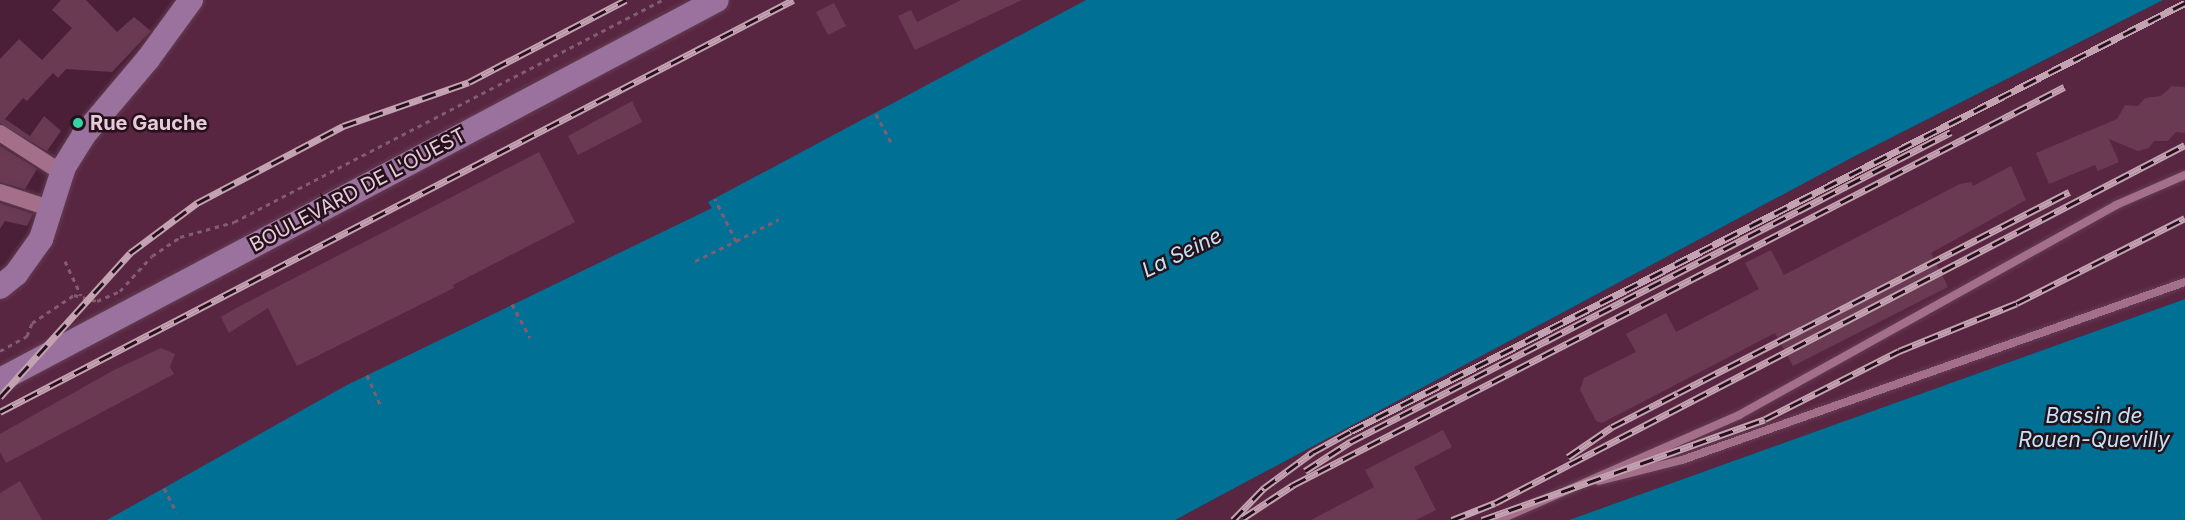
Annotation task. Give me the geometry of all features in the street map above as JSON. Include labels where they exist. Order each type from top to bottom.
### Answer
[{"type":"main road","name":"BOULEVARD DE L'OUEST","points":[[0,381],[717,0]]},
{"type":"main road","points":[[0,287],[29,258],[52,209],[62,173],[83,136],[182,5]]},
{"type":"street","points":[[0,133],[62,173]]},
{"type":"street","points":[[0,192],[52,209]]},
{"type":"lane","points":[[1499,520],[1739,415],[2116,205],[2185,175]]},
{"type":"lane","points":[[1575,487],[1682,460],[2185,282]]},
{"type":"path","points":[[0,351],[27,336],[32,323],[74,295],[97,301],[120,291],[152,256],[180,237],[234,222],[663,0]]},
{"type":"path","points":[[876,114],[893,146]]},
{"type":"path","points":[[715,199],[736,241]]},
{"type":"path","points":[[695,261],[779,219]]},
{"type":"path","points":[[65,261],[81,295]]},
{"type":"path","points":[[512,304],[530,338]]},
{"type":"path","points":[[367,375],[381,407]]},
{"type":"path","points":[[164,488],[176,512]]},
{"type":"shaded area","points":[[192,0],[1189,0],[216,520],[0,520],[0,276],[36,233],[54,180]]},
{"type":"shaded area","points":[[2163,0],[2185,0],[2185,299],[1569,520],[1175,520],[1853,157]]},
{"type":"water","name":"La Seine","points":[[1086,0],[2163,0],[1853,157],[1175,520],[107,520],[347,385],[712,208],[708,202]]},
{"type":"water","name":"Bassin de Rouen-Quevilly","points":[[2185,299],[2185,520],[1569,520]]},
{"type":"building","points":[[61,0],[86,0],[117,32],[134,17],[151,31],[112,72],[66,69],[58,78],[53,73],[27,101],[23,98],[5,119],[30,136],[44,116],[61,131],[47,151],[0,123],[0,59],[19,39],[42,60],[72,28],[52,10]]},
{"type":"building","points":[[961,0],[1022,0],[915,50],[898,16],[911,10],[917,22]]},
{"type":"building","points":[[834,3],[846,26],[828,35],[816,12]]},
{"type":"building","points":[[2172,86],[2185,87],[2185,133],[2176,132],[2168,141],[2154,141],[2149,148],[2138,151],[2109,139],[2119,162],[2098,171],[2095,165],[2049,184],[2036,153],[2117,119],[2125,105],[2138,106],[2145,98],[2161,96]]},
{"type":"building","points":[[632,101],[642,122],[578,155],[568,136]]},
{"type":"building","points":[[0,146],[37,169],[25,189],[0,182]]},
{"type":"building","points":[[539,152],[575,222],[453,285],[454,288],[297,366],[268,308],[229,333],[221,317],[238,307]]},
{"type":"building","points":[[2011,166],[2026,200],[1931,253],[1948,287],[1793,366],[1775,333],[1602,423],[1596,421],[1580,390],[1584,378],[1636,352],[1626,334],[1666,313],[1676,332],[1759,289],[1745,263],[1771,250],[1784,275],[1960,184],[1971,182],[1973,186]]},
{"type":"building","points":[[0,203],[33,214],[27,226],[5,221],[0,229]]},
{"type":"building","points":[[161,348],[175,354],[170,367],[174,374],[6,463],[0,452],[0,434],[114,370]]},
{"type":"building","points":[[1443,430],[1452,447],[1414,467],[1436,510],[1416,520],[1311,520],[1374,487],[1365,470]]},
{"type":"building","points":[[20,481],[42,520],[0,520],[0,493]]},
{"type":"railway","points":[[0,397],[130,253],[197,203],[343,126],[469,82],[626,0]]},
{"type":"railway","points":[[0,412],[793,0]]},
{"type":"railway","points":[[1233,520],[1264,488],[1313,452],[1351,431],[2185,3]]},
{"type":"railway","points":[[1243,518],[1293,485],[2064,87]]},
{"type":"railway","points":[[1305,471],[1350,442],[1951,132]]},
{"type":"railway","points":[[1452,520],[1495,503],[2185,145]]},
{"type":"railway","points":[[1568,457],[1612,427],[2069,192]]},
{"type":"railway","points":[[1482,520],[1765,419],[1899,351],[2017,303],[2185,218]]},
{"type":"place","name":"Rue Gauche","points":[[78,123]]}]
